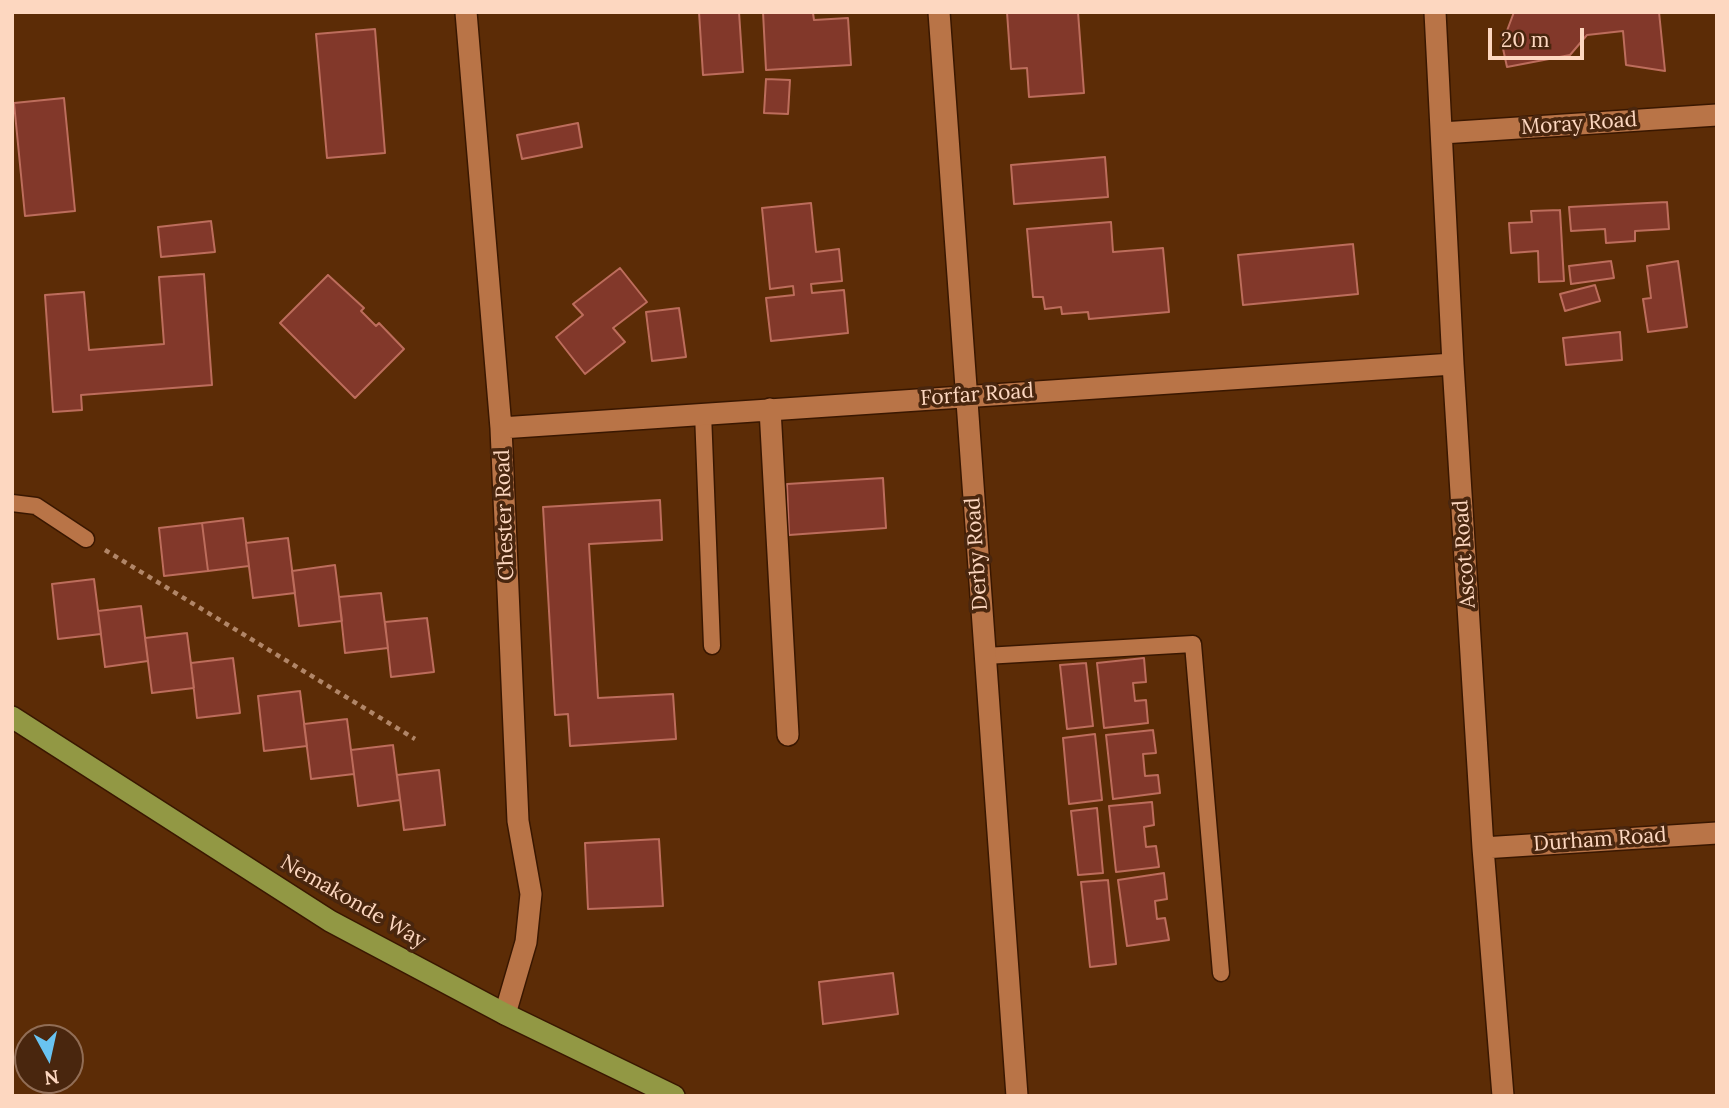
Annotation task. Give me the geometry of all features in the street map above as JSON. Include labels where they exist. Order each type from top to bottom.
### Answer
[{"type":"highway","name":"Nemakonde Way","points":[[16,717],[330,921],[505,1014],[674,1096]]},
{"type":"street","name":"Chester Road","points":[[466,12],[501,428],[518,821],[531,894],[526,942],[505,1014]]},
{"type":"street","name":"Derby Road","points":[[939,12],[1017,1096]]},
{"type":"street","name":"Ascot Road","points":[[1435,12],[1453,364],[1483,848],[1503,1096]]},
{"type":"street","name":"Moray Road","points":[[1442,133],[1717,115]]},
{"type":"street","name":"Forfar Road","points":[[501,428],[1453,364]]},
{"type":"street","points":[[770,409],[788,736]]},
{"type":"street","name":"Durham Road","points":[[1483,848],[1717,833]]},
{"type":"lane","points":[[703,413],[712,646]]},
{"type":"lane","points":[[12,503],[36,506],[86,539]]},
{"type":"lane","points":[[985,656],[1193,644],[1221,973]]},
{"type":"path","points":[[86,539],[415,738]]},
{"type":"building","points":[[699,12],[739,12],[743,72],[703,75]]},
{"type":"building","points":[[763,12],[822,12],[813,13],[814,20],[848,18],[851,65],[766,70]]},
{"type":"building","points":[[1007,12],[1078,12],[1084,93],[1029,97],[1027,68],[1011,69]]},
{"type":"building","points":[[1514,12],[1659,12],[1665,71],[1626,65],[1623,31],[1587,35],[1570,55],[1507,67],[1502,44]]},
{"type":"building","points":[[375,29],[385,153],[327,158],[316,34]]},
{"type":"building","points":[[766,79],[790,80],[788,114],[764,113]]},
{"type":"building","points":[[64,98],[75,211],[25,216],[14,103]]},
{"type":"building","points":[[578,123],[582,147],[522,159],[517,135]]},
{"type":"building","points":[[1105,157],[1108,197],[1014,204],[1011,165]]},
{"type":"building","points":[[1667,202],[1669,229],[1635,231],[1635,241],[1606,243],[1605,229],[1571,231],[1569,207]]},
{"type":"building","points":[[811,203],[816,252],[839,249],[842,281],[811,284],[812,293],[844,290],[848,333],[771,341],[766,298],[794,295],[793,286],[770,289],[762,208]]},
{"type":"building","points":[[1560,210],[1564,281],[1539,282],[1538,251],[1511,253],[1509,223],[1532,222],[1531,211]]},
{"type":"building","points":[[211,221],[215,252],[161,257],[158,227]]},
{"type":"building","points":[[1111,222],[1113,252],[1163,248],[1169,312],[1089,319],[1088,312],[1062,314],[1061,307],[1045,309],[1043,297],[1033,297],[1027,229]]},
{"type":"building","points":[[1353,244],[1358,294],[1243,305],[1238,255]]},
{"type":"building","points":[[1611,261],[1614,278],[1571,284],[1569,266]]},
{"type":"building","points":[[1678,261],[1687,327],[1648,332],[1643,299],[1651,298],[1647,266]]},
{"type":"building","points":[[620,268],[647,302],[613,328],[625,342],[585,374],[556,337],[583,315],[573,304]]},
{"type":"building","points":[[204,274],[212,385],[81,395],[82,410],[53,412],[45,295],[84,292],[89,350],[164,344],[159,277]]},
{"type":"building","points":[[328,275],[364,308],[361,311],[376,326],[379,323],[404,349],[355,398],[280,323]]},
{"type":"building","points":[[1595,285],[1600,301],[1565,311],[1560,294]]},
{"type":"building","points":[[679,308],[686,357],[652,361],[646,312]]},
{"type":"building","points":[[1620,332],[1622,360],[1566,365],[1563,338]]},
{"type":"building","points":[[883,478],[886,528],[789,535],[787,484]]},
{"type":"building","points":[[660,500],[662,540],[589,544],[598,698],[673,694],[676,739],[570,746],[568,714],[555,715],[543,507]]},
{"type":"building","points":[[243,518],[249,566],[208,571],[202,523]]},
{"type":"building","points":[[202,523],[208,571],[164,576],[159,528]]},
{"type":"building","points":[[288,538],[295,593],[253,598],[246,543]]},
{"type":"building","points":[[335,565],[342,621],[299,626],[292,571]]},
{"type":"building","points":[[94,579],[101,634],[58,639],[52,584]]},
{"type":"building","points":[[381,593],[388,648],[345,653],[339,597]]},
{"type":"building","points":[[141,606],[148,661],[105,667],[98,611]]},
{"type":"building","points":[[427,618],[434,672],[391,677],[385,622]]},
{"type":"building","points":[[187,633],[194,688],[152,693],[145,638]]},
{"type":"building","points":[[233,658],[240,713],[197,718],[191,663]]},
{"type":"building","points":[[1144,658],[1146,682],[1133,683],[1135,701],[1146,700],[1148,723],[1104,728],[1097,663]]},
{"type":"building","points":[[1086,663],[1093,726],[1067,729],[1060,665]]},
{"type":"building","points":[[300,691],[307,746],[264,751],[258,696]]},
{"type":"building","points":[[347,719],[354,774],[311,779],[304,724]]},
{"type":"building","points":[[1153,730],[1156,753],[1143,754],[1145,776],[1158,775],[1160,793],[1113,799],[1106,735]]},
{"type":"building","points":[[1095,734],[1102,800],[1069,804],[1063,738]]},
{"type":"building","points":[[393,745],[400,800],[358,806],[351,750]]},
{"type":"building","points":[[439,770],[445,825],[404,830],[397,775]]},
{"type":"building","points":[[1152,802],[1154,825],[1144,827],[1146,847],[1156,846],[1159,867],[1116,872],[1109,806]]},
{"type":"building","points":[[1097,808],[1103,873],[1078,875],[1071,811]]},
{"type":"building","points":[[659,839],[663,906],[588,909],[585,843]]},
{"type":"building","points":[[1164,873],[1167,899],[1155,901],[1157,919],[1165,918],[1169,940],[1127,946],[1118,880]]},
{"type":"building","points":[[1108,880],[1116,964],[1090,967],[1081,882]]},
{"type":"building","points":[[893,973],[898,1014],[823,1024],[819,982]]}]
